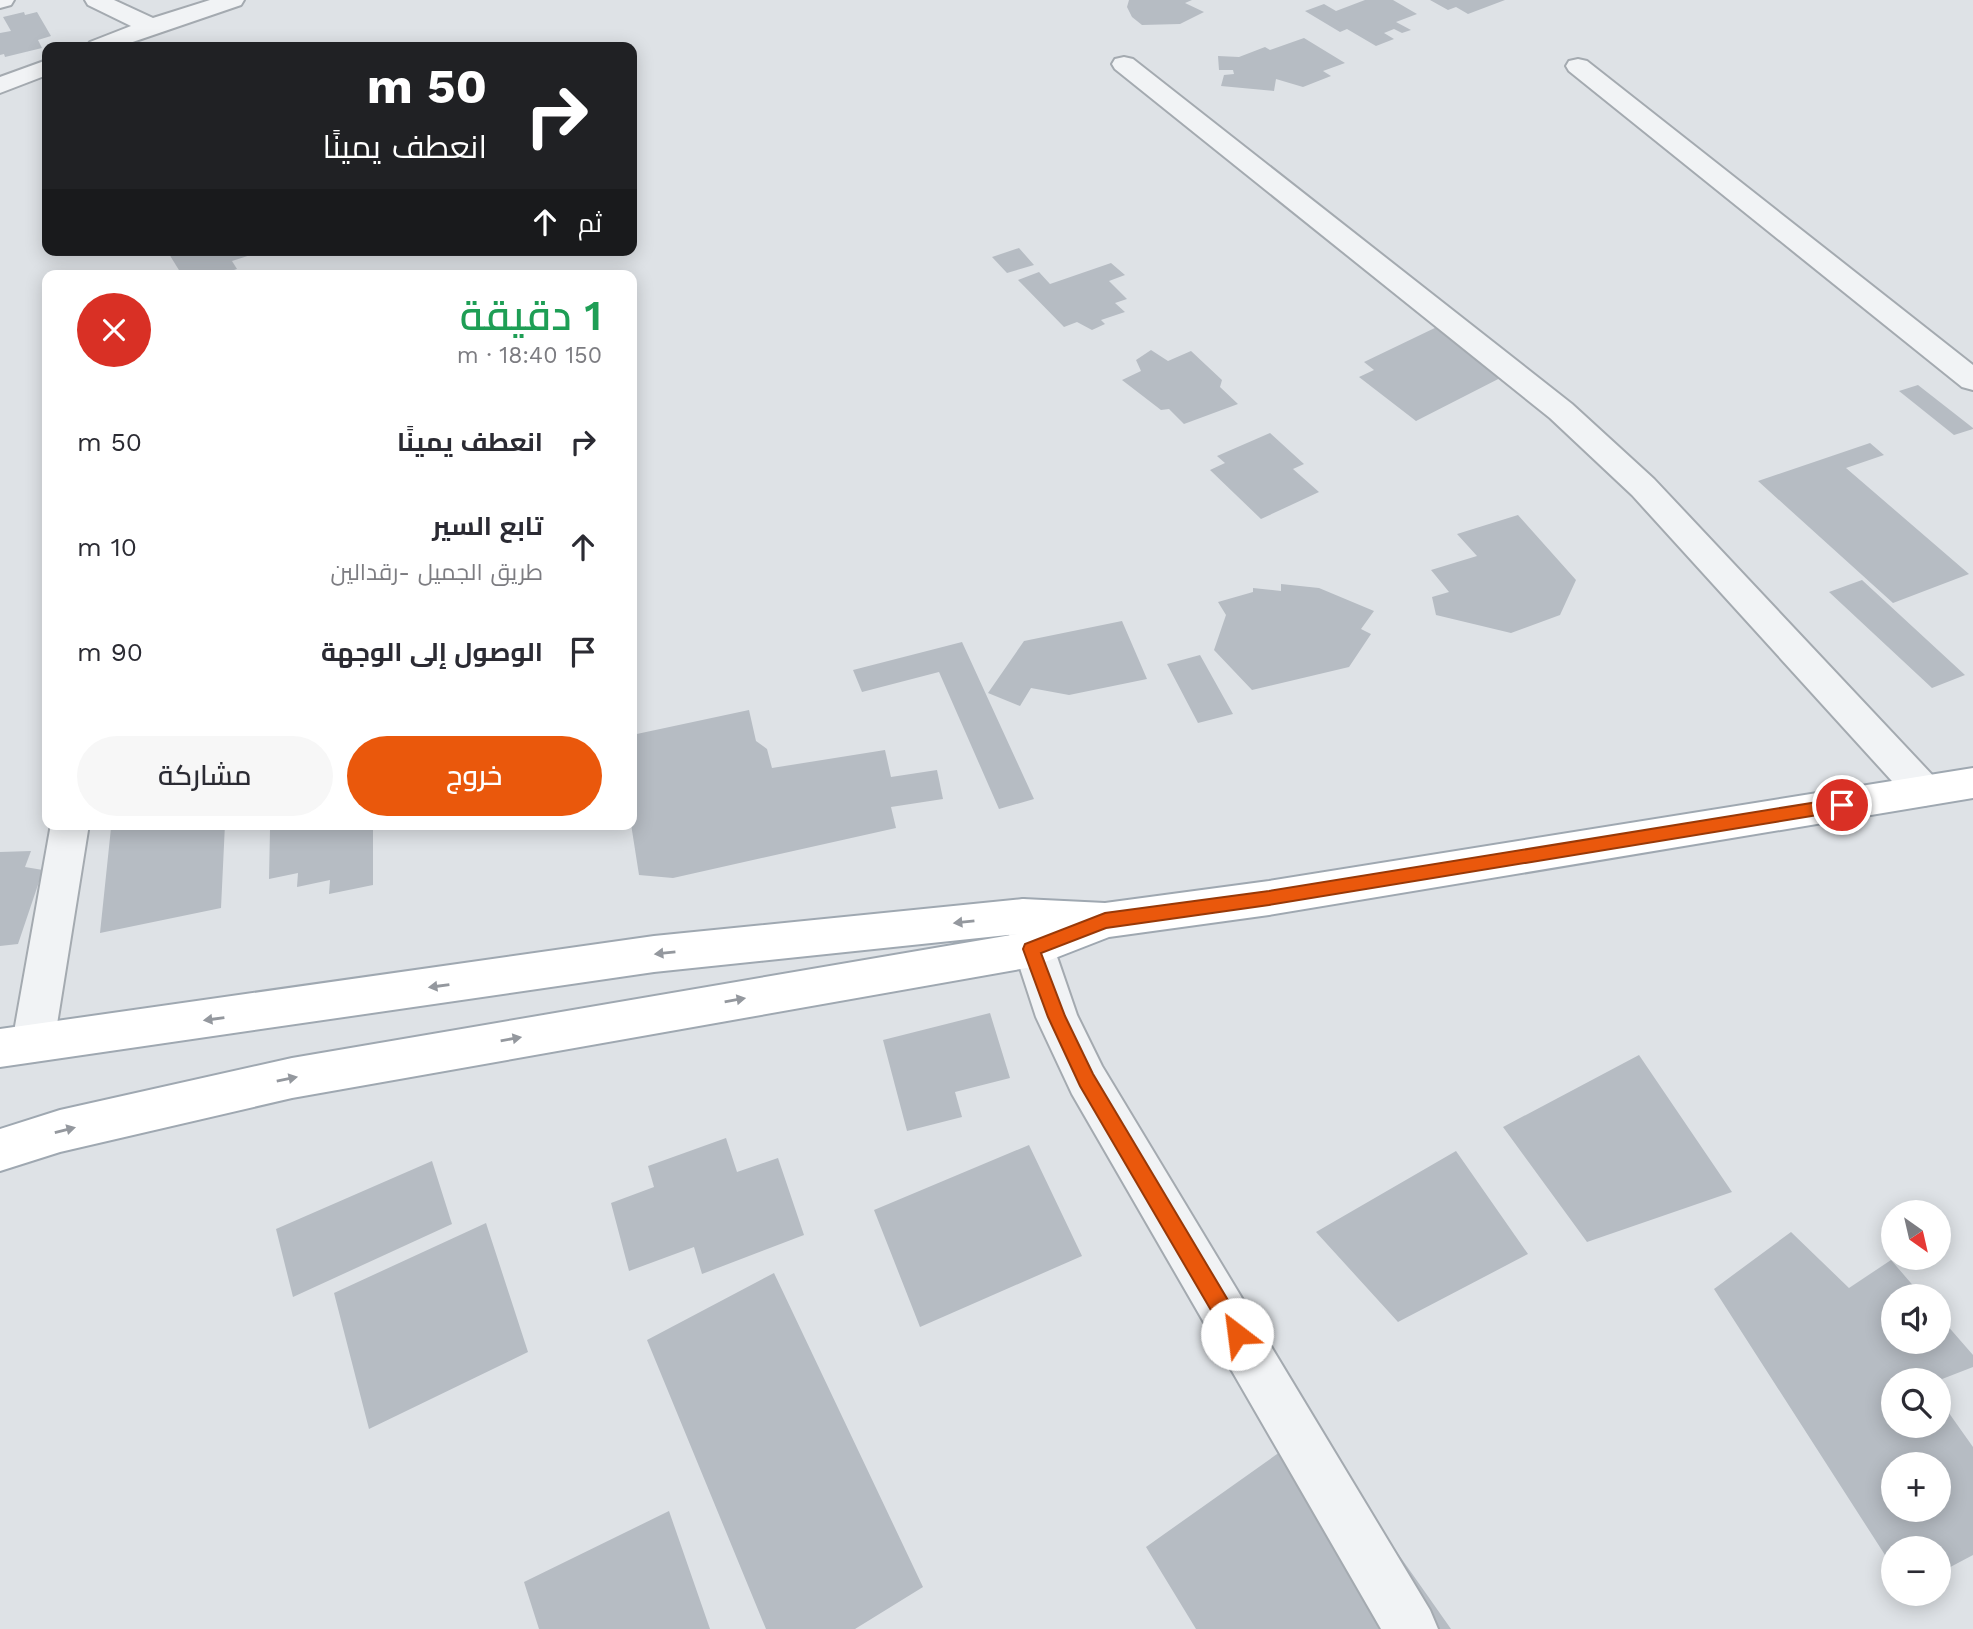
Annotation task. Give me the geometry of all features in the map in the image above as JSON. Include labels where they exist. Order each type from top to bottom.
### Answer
[{"type":"main road","points":[[0,1150],[60,1131],[292,1077],[1027,932],[1269,898],[1973,783]]},
{"type":"main road","points":[[16,1046],[654,954],[1027,932]]},
{"type":"street","points":[[96,0],[151,26]]},
{"type":"street","points":[[111,42],[233,0]]},
{"type":"street","points":[[1124,64],[1561,411],[1643,487],[1924,791]]},
{"type":"street","points":[[1578,66],[1973,380]]},
{"type":"street","points":[[0,86],[42,69]]},
{"type":"street","points":[[16,1046],[69,830]]},
{"type":"street","points":[[1027,932],[1057,1017],[1087,1080],[1411,1629]]},
{"type":"building","points":[[1129,0],[1192,0],[1185,3],[1204,12],[1180,24],[1142,25],[1132,17],[1127,7]]},
{"type":"building","points":[[1365,0],[1393,0],[1417,14],[1396,22],[1411,30],[1402,33],[1394,29],[1384,33],[1394,39],[1376,46],[1347,29],[1340,32],[1305,11],[1324,4],[1336,11]]},
{"type":"building","points":[[1430,0],[1505,0],[1468,14],[1456,7],[1448,10]]},
{"type":"building","points":[[24,12],[25,15],[37,12],[51,36],[38,40],[42,48],[5,57],[4,54],[0,55],[0,33],[11,31],[3,17]]},
{"type":"building","points":[[1304,38],[1345,63],[1323,71],[1331,76],[1303,87],[1276,79],[1274,91],[1221,86],[1224,75],[1234,74],[1233,70],[1219,70],[1218,56],[1239,57],[1265,47],[1270,50]]},
{"type":"building","points":[[1019,248],[1034,265],[1007,273],[992,257]]},
{"type":"building","points":[[170,256],[248,256],[232,261],[237,269],[234,270],[179,270]]},
{"type":"building","points":[[1111,263],[1125,275],[1109,281],[1127,299],[1115,303],[1125,312],[1101,320],[1105,324],[1092,330],[1077,322],[1064,327],[1018,280],[1039,272],[1050,284]]},
{"type":"building","points":[[1441,325],[1510,373],[1416,421],[1359,377],[1374,370],[1364,362]]},
{"type":"building","points":[[1151,350],[1168,361],[1191,351],[1222,380],[1220,387],[1238,404],[1184,424],[1169,409],[1161,410],[1122,380],[1141,371],[1136,360]]},
{"type":"building","points":[[1918,385],[1973,429],[1954,435],[1899,391]]},
{"type":"building","points":[[1270,433],[1304,464],[1293,469],[1319,492],[1261,519],[1210,470],[1225,463],[1217,456]]},
{"type":"building","points":[[1870,443],[1884,455],[1846,468],[1969,574],[1893,603],[1758,481]]},
{"type":"building","points":[[1518,515],[1576,580],[1560,615],[1511,633],[1436,615],[1432,597],[1449,592],[1431,570],[1477,556],[1457,534]]},
{"type":"building","points":[[1862,580],[1965,675],[1932,688],[1829,592]]},
{"type":"building","points":[[1281,584],[1319,588],[1374,611],[1361,629],[1371,634],[1349,667],[1252,690],[1214,650],[1226,615],[1218,602],[1253,592],[1253,588],[1281,591]]},
{"type":"building","points":[[1122,621],[1147,679],[1069,695],[1031,688],[1020,706],[988,693],[1024,641]]},
{"type":"building","points":[[962,642],[1034,799],[999,809],[939,672],[862,692],[853,670]]},
{"type":"building","points":[[1200,655],[1233,714],[1198,723],[1167,664]]},
{"type":"building","points":[[749,710],[756,741],[767,749],[772,768],[885,750],[891,777],[937,770],[943,799],[891,807],[896,828],[673,878],[639,875],[632,830],[637,830],[637,734]]},
{"type":"building","points":[[111,830],[225,830],[221,908],[100,933]]},
{"type":"building","points":[[270,830],[373,830],[373,885],[329,894],[330,880],[297,887],[298,873],[269,879]]},
{"type":"building","points":[[31,851],[25,867],[43,870],[18,944],[0,946],[0,852]]},
{"type":"building","points":[[990,1013],[1010,1078],[955,1092],[962,1117],[907,1131],[883,1040]]},
{"type":"building","points":[[1639,1055],[1732,1192],[1587,1242],[1503,1127]]},
{"type":"building","points":[[726,1138],[737,1172],[778,1158],[804,1235],[702,1274],[694,1247],[629,1271],[611,1203],[654,1187],[648,1166]]},
{"type":"building","points":[[1029,1145],[1082,1256],[920,1327],[874,1210]]},
{"type":"building","points":[[1456,1151],[1528,1254],[1398,1322],[1316,1232]]},
{"type":"building","points":[[432,1161],[452,1224],[293,1297],[276,1229]]},
{"type":"building","points":[[486,1223],[528,1352],[369,1429],[334,1293]]},
{"type":"building","points":[[1791,1232],[1849,1288],[1881,1267],[1881,1270],[1900,1270],[1912,1284],[1881,1284],[1881,1354],[1951,1354],[1951,1330],[1973,1355],[1973,1367],[1951,1376],[1951,1368],[1881,1368],[1881,1438],[1951,1438],[1951,1416],[1973,1447],[1973,1555],[1951,1567],[1951,1536],[1881,1536],[1881,1549],[1714,1289]]},
{"type":"building","points":[[774,1273],[923,1587],[855,1629],[766,1629],[647,1340]]},
{"type":"building","points":[[1311,1430],[1451,1629],[1196,1629],[1146,1547]]},
{"type":"building","points":[[669,1511],[710,1629],[539,1629],[524,1582]]},
{"type":"route","points":[[1237,1334],[1087,1080],[1057,1017],[1031,949],[1105,920],[1269,898],[1842,805]]}]
